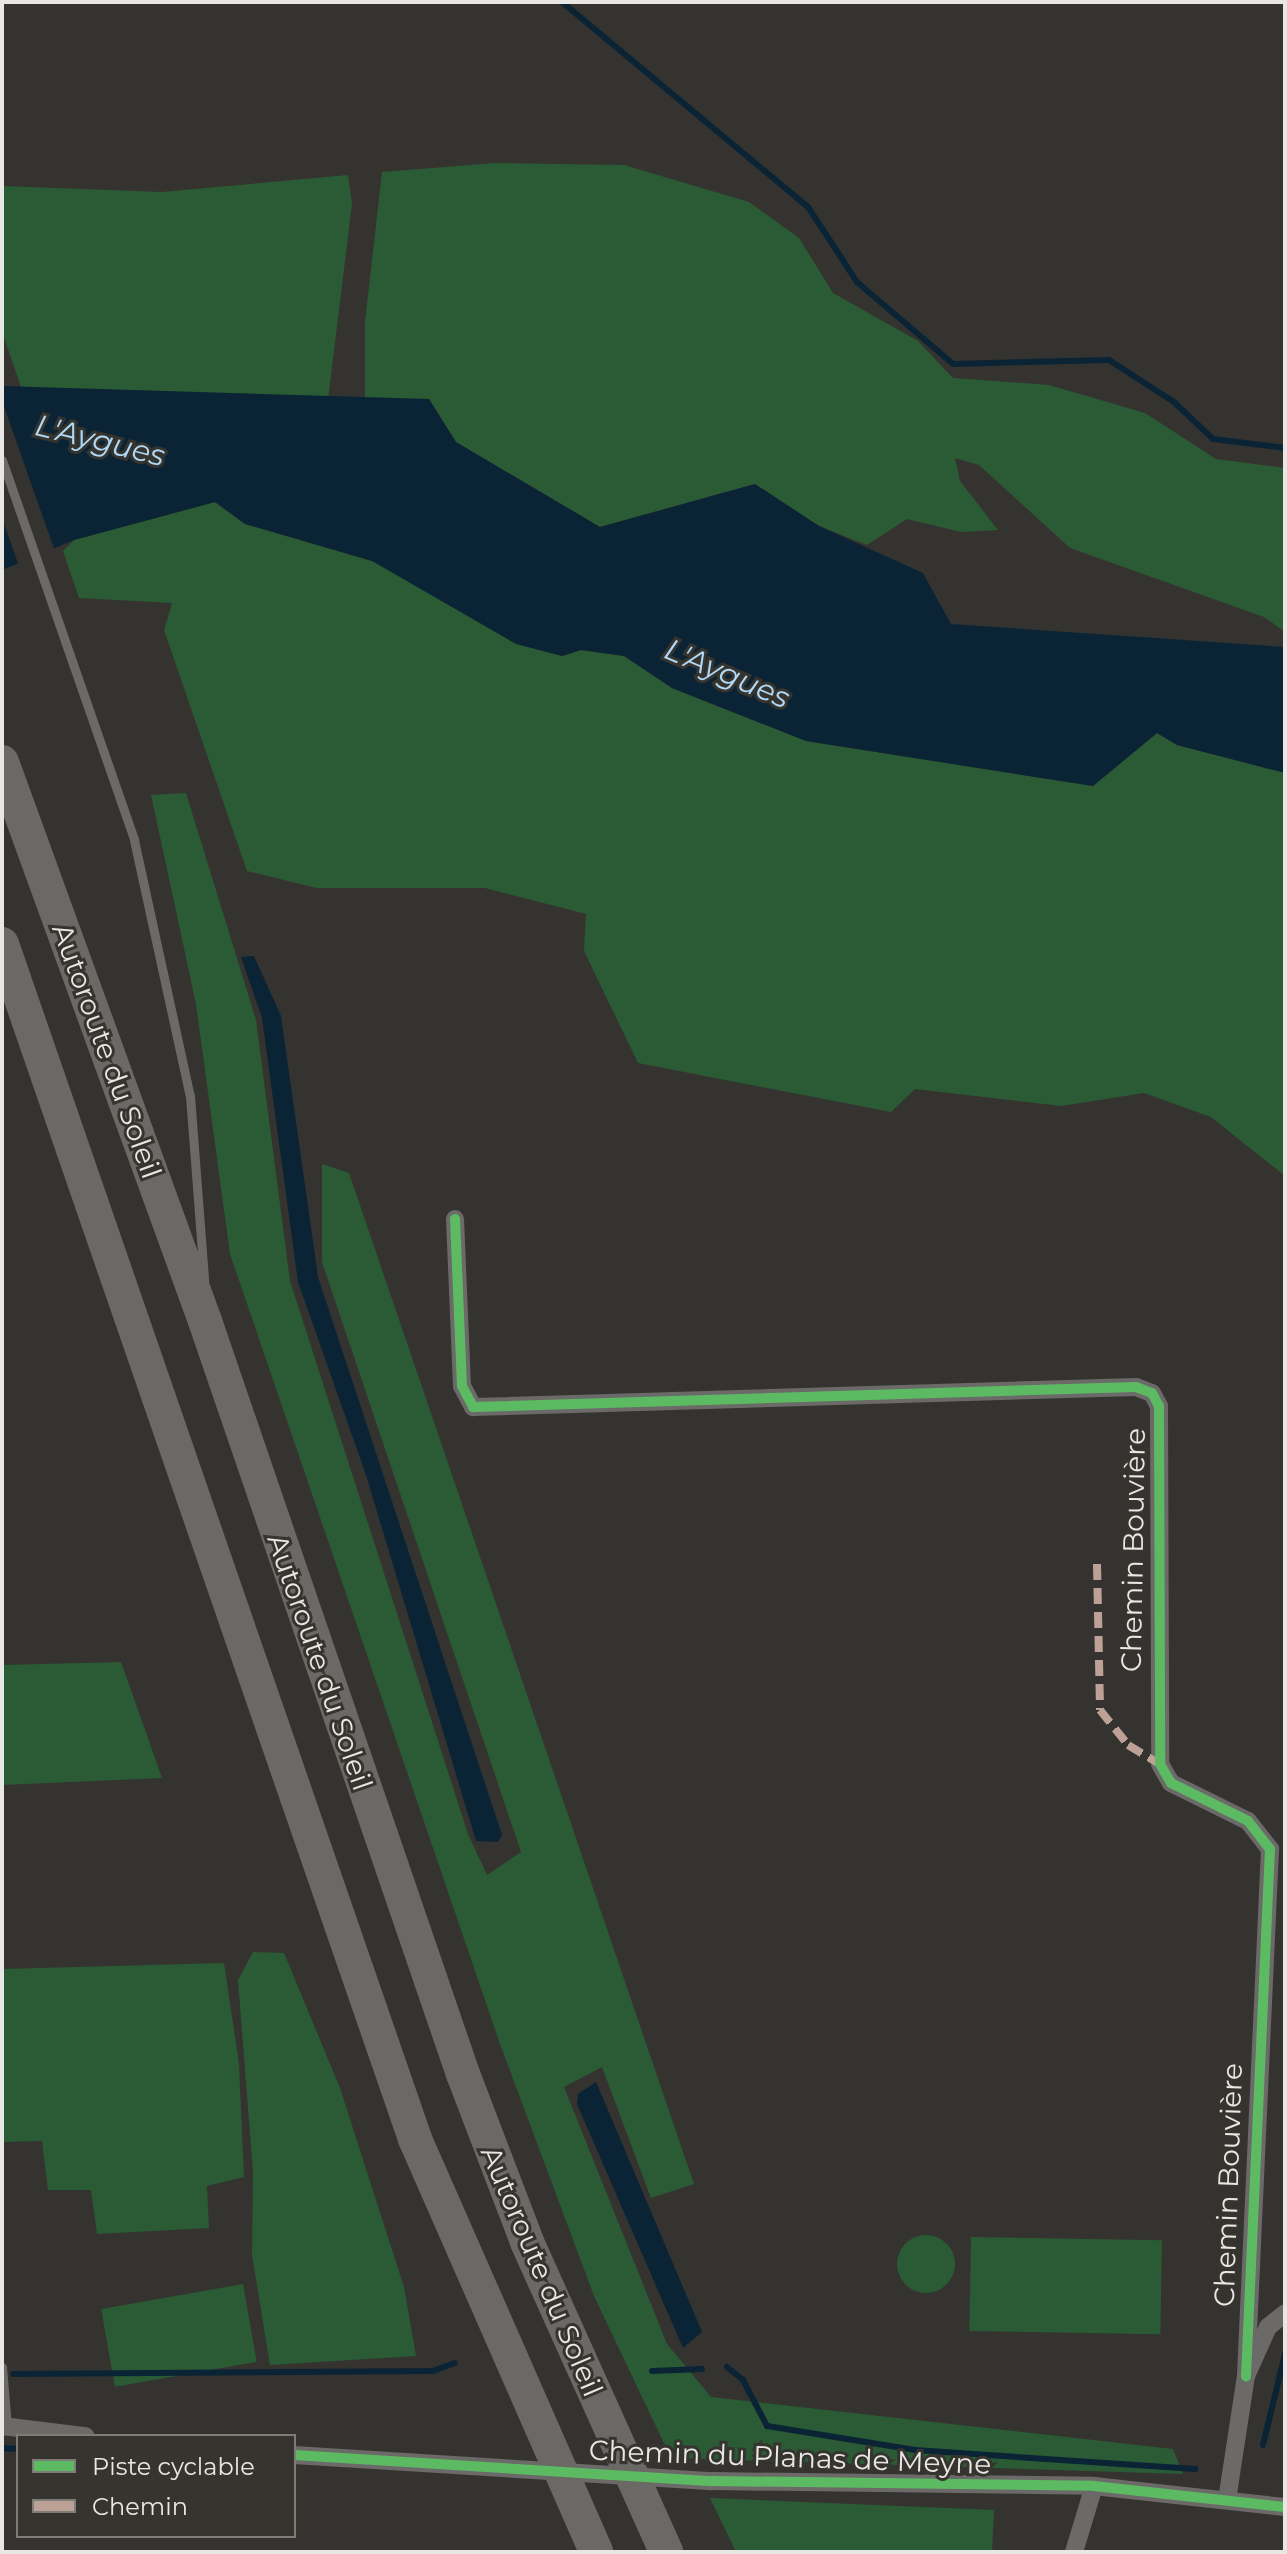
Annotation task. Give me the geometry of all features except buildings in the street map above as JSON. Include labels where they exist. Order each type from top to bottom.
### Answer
[{"type":"highway","name":"Autoroute du Soleil","points":[[2,762],[205,1321],[463,2074],[527,2242],[666,2552]]},
{"type":"highway","points":[[2,944],[410,2124],[596,2552]]},
{"type":"street","name":"Chemin Bouvière","points":[[455,1219],[462,1386],[473,1407],[1136,1387],[1152,1393],[1159,1406],[1160,1764],[1171,1783],[1248,1821],[1270,1849],[1246,2376]]},
{"type":"street","points":[[1227,2500],[1246,2376],[1268,2327],[1285,2313]]},
{"type":"street","points":[[4,2426],[69,2434]]},
{"type":"street","name":"Chemin du Planas de Meyne","points":[[296,2455],[491,2471],[712,2481],[1094,2486],[1285,2507]]},
{"type":"street","points":[[1074,2552],[1094,2486]]},
{"type":"lane","points":[[2,460],[134,840],[190,1096],[203,1211],[205,1321]]},
{"type":"lane","points":[[2,2367],[4,2426]]},
{"type":"green space","points":[[495,163],[624,165],[749,202],[799,238],[833,293],[918,341],[953,378],[1049,385],[1145,413],[1216,459],[1285,468],[1285,632],[1264,617],[1070,548],[979,465],[955,458],[960,481],[998,530],[961,532],[907,519],[867,545],[819,526],[755,484],[600,527],[456,442],[429,399],[365,402],[365,322],[382,172]]},
{"type":"green space","points":[[348,175],[352,204],[328,400],[21,387],[2,332],[2,186],[162,192]]},
{"type":"green space","points":[[215,502],[245,524],[372,561],[562,656],[581,650],[624,656],[672,688],[806,741],[1093,786],[1157,733],[1177,745],[1285,773],[1285,1176],[1211,1117],[1144,1093],[1061,1106],[915,1089],[891,1112],[638,1063],[584,951],[586,914],[485,888],[317,888],[247,871],[164,630],[172,603],[79,598],[63,551],[74,540]]},
{"type":"green space","points":[[186,793],[256,1020],[290,1281],[468,1834],[487,1875],[521,1852],[322,1262],[322,1164],[349,1173],[694,2184],[651,2198],[602,2067],[564,2087],[667,2344],[711,2397],[1173,2449],[1183,2474],[671,2458],[594,2296],[500,2044],[230,1254],[196,1004],[151,795]]},
{"type":"green space","points":[[121,1662],[162,1778],[2,1785],[2,1665]]},
{"type":"green space","points":[[253,1952],[284,1953],[340,2088],[404,2287],[416,2356],[270,2365],[252,2255],[253,2172],[238,1980]]},
{"type":"green space","points":[[224,1963],[239,2064],[244,2177],[207,2186],[209,2228],[97,2234],[91,2190],[48,2190],[42,2141],[2,2142],[2,1969]]},
{"type":"green space","points":[[926,2235],[947,2243],[955,2264],[947,2285],[926,2293],[905,2285],[897,2264],[905,2243]]},
{"type":"green space","points":[[971,2237],[1162,2240],[1160,2334],[969,2331]]},
{"type":"green space","points":[[243,2284],[257,2362],[115,2387],[101,2309]]},
{"type":"green space","points":[[710,2498],[994,2510],[992,2552],[736,2552]]},
{"type":"water","name":"L'Aygues","points":[[2,386],[429,399],[456,442],[600,527],[755,484],[819,526],[923,573],[951,624],[1285,647],[1285,773],[1177,745],[1157,733],[1093,786],[806,741],[672,688],[624,656],[581,650],[562,656],[516,644],[372,561],[245,524],[215,502],[74,540],[2,570]]},
{"type":"water","points":[[254,956],[281,1016],[318,1277],[502,1835],[498,1842],[476,1841],[366,1475],[298,1282],[262,1018],[241,957]]},
{"type":"water","points":[[596,2082],[702,2332],[683,2348],[577,2104],[578,2094]]},
{"type":"pier","points":[[2,401],[56,554],[20,569],[2,518]]},
{"type":"waterway","points":[[562,2],[808,207],[857,282],[953,364],[1109,360],[1174,402],[1213,439],[1285,448]]},
{"type":"waterway","points":[[1263,2445],[1285,2354]]},
{"type":"waterway","points":[[13,2374],[433,2371],[455,2363]]},
{"type":"waterway","points":[[727,2367],[743,2380],[767,2426],[915,2450],[1195,2469]]},
{"type":"waterway","points":[[652,2371],[702,2369]]},
{"type":"waterway","points":[[2,2448],[16,2449]]},
{"type":"marked path","points":[[1097,1564],[1100,1710],[1128,1745],[1160,1764]]},
{"type":"cycle path","points":[[455,1219],[462,1386],[473,1407],[1136,1387],[1152,1393],[1159,1406],[1160,1764],[1171,1783],[1248,1821],[1270,1849],[1246,2376]]},
{"type":"cycle path","points":[[296,2455],[712,2481],[1094,2486],[1285,2507]]}]
